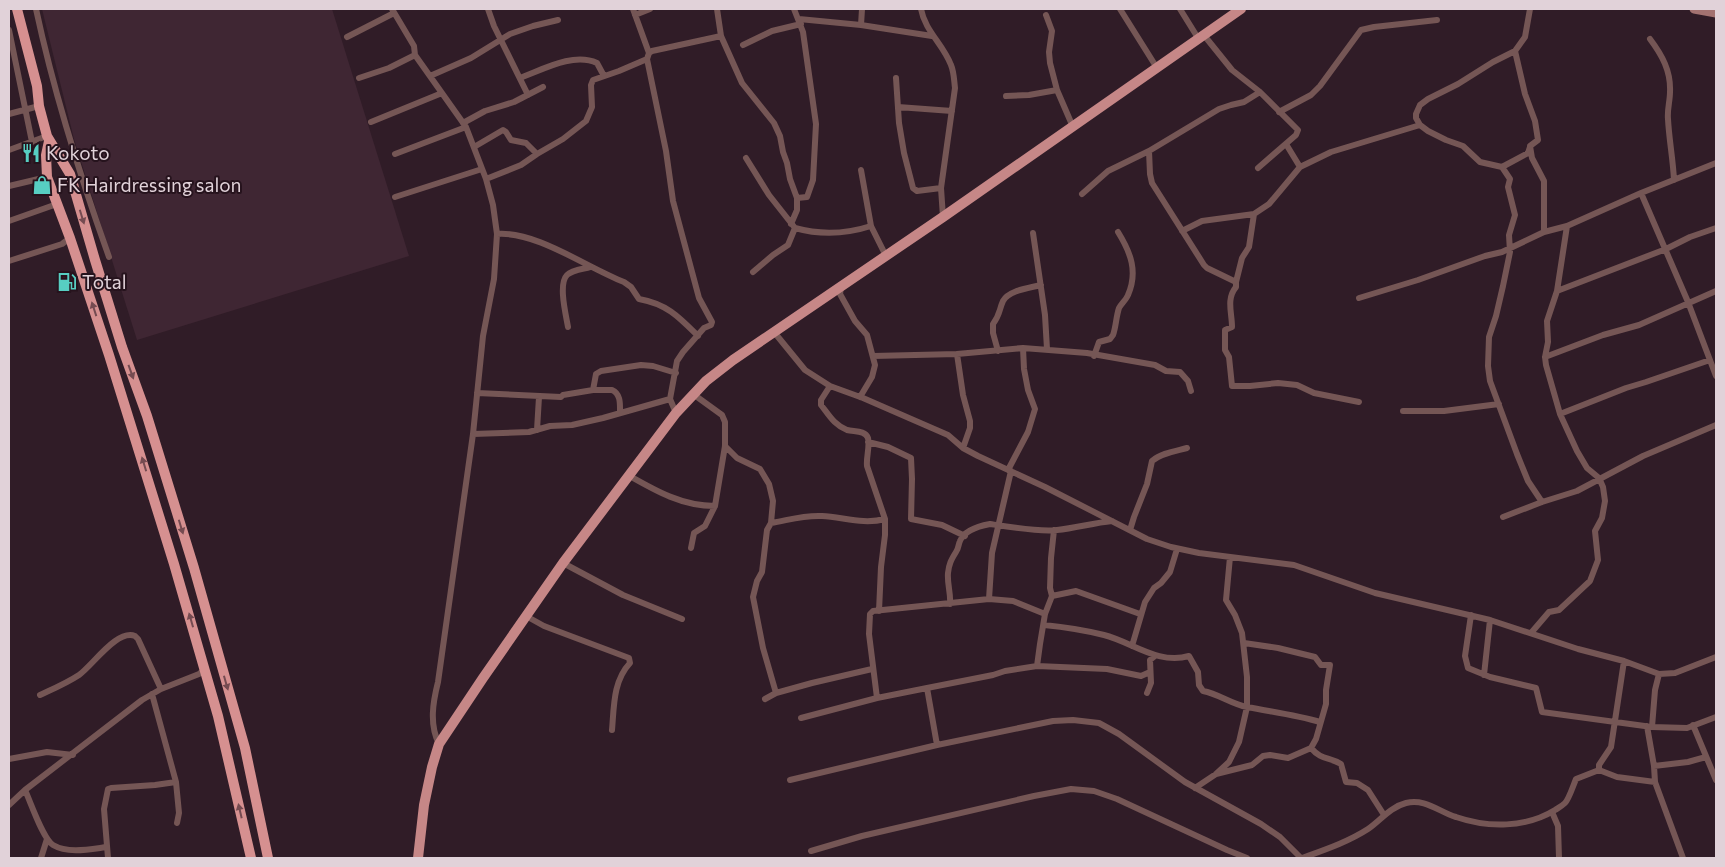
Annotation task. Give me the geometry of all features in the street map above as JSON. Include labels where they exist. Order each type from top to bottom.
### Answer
[{"type":"highway","points":[[17,9],[37,86],[39,106],[48,139],[70,174],[97,268],[122,347],[147,416],[194,568],[244,748],[268,858]]},
{"type":"highway","points":[[48,139],[46,155],[47,172],[140,451],[205,669],[251,858]]},
{"type":"highway","points":[[47,172],[56,162],[63,163]]},
{"type":"main road","points":[[418,858],[424,804],[432,767],[440,744],[483,678],[563,563],[676,413],[694,394],[719,370],[1241,9]]},
{"type":"main road","points":[[1694,9],[1716,12]]},
{"type":"street","points":[[36,9],[72,146],[109,257]]},
{"type":"street","points":[[488,9],[500,39],[528,95]]},
{"type":"street","points":[[650,9],[634,12],[648,56],[674,201],[699,298],[712,322],[711,325],[704,328],[677,361],[670,399],[676,413]]},
{"type":"street","points":[[717,9],[721,36],[742,83],[777,129],[797,198],[788,245],[753,272]]},
{"type":"street","points":[[794,9],[800,22],[817,131],[813,180],[809,194],[807,197],[797,198]]},
{"type":"street","points":[[861,25],[862,9]]},
{"type":"street","points":[[921,9],[926,26],[952,66],[955,88],[941,188],[943,216]]},
{"type":"street","points":[[1120,9],[1157,68]]},
{"type":"street","points":[[1180,9],[1201,36],[1232,70],[1260,92],[1298,130],[1296,135],[1258,168]]},
{"type":"street","points":[[1515,51],[1538,140],[1530,146],[1528,153],[1502,167],[1480,162],[1464,146],[1446,140],[1420,125],[1416,114],[1420,105],[1515,51],[1525,37],[1530,9]]},
{"type":"street","points":[[347,38],[393,11],[414,46],[415,55],[465,125],[486,179],[493,205],[497,234],[494,279],[483,336],[473,434],[438,682],[432,706],[435,736],[440,744]]},
{"type":"street","points":[[1046,15],[1052,31],[1050,61],[1057,90],[1073,127]]},
{"type":"street","points":[[430,76],[465,61],[518,30],[558,20]]},
{"type":"street","points":[[1279,112],[1311,94],[1320,86],[1362,30],[1437,20]]},
{"type":"street","points":[[743,45],[772,31],[800,22],[861,25],[932,36]]},
{"type":"street","points":[[9,30],[32,142]]},
{"type":"street","points":[[486,179],[521,165],[568,136],[586,121],[592,107],[591,82],[597,77],[604,76],[648,56],[656,50],[721,36]]},
{"type":"street","points":[[1650,39],[1658,50],[1668,71],[1670,91],[1668,116],[1674,180]]},
{"type":"street","points":[[359,78],[389,68],[415,55]]},
{"type":"street","points":[[520,78],[560,64],[583,59],[597,63],[604,76]]},
{"type":"street","points":[[896,78],[904,154],[913,188],[917,191],[941,188]]},
{"type":"street","points":[[395,154],[465,125],[485,111],[509,104],[543,87]]},
{"type":"street","points":[[1006,96],[1029,95],[1057,90]]},
{"type":"street","points":[[1082,194],[1108,171],[1149,151],[1224,106],[1244,102],[1260,92]]},
{"type":"street","points":[[371,122],[442,93]]},
{"type":"street","points":[[9,114],[39,106]]},
{"type":"street","points":[[898,107],[952,111]]},
{"type":"street","points":[[1182,231],[1208,220],[1254,214],[1269,204],[1300,167],[1330,152],[1420,125]]},
{"type":"street","points":[[474,147],[503,130],[511,140],[526,143],[537,154]]},
{"type":"street","points":[[9,150],[48,139]]},
{"type":"street","points":[[1286,144],[1300,167]]},
{"type":"street","points":[[1530,146],[1534,165],[1544,181],[1544,232]]},
{"type":"street","points":[[1149,151],[1152,183],[1182,231],[1207,268],[1236,282]]},
{"type":"street","points":[[746,158],[765,190],[793,226],[814,232],[840,233],[871,226]]},
{"type":"street","points":[[1359,298],[1502,252],[1544,232],[1567,226],[1641,193],[1716,163]]},
{"type":"street","points":[[1502,167],[1510,178],[1508,187],[1515,215],[1509,235],[1510,247],[1503,286],[1487,350],[1490,381],[1528,481],[1542,502]]},
{"type":"street","points":[[395,196],[482,169]]},
{"type":"street","points":[[860,170],[871,226],[886,256]]},
{"type":"street","points":[[9,186],[47,172]]},
{"type":"street","points":[[1641,193],[1688,302],[1716,376]]},
{"type":"street","points":[[9,220],[58,204]]},
{"type":"street","points":[[1254,214],[1249,248],[1242,258],[1236,287],[1230,299],[1232,327],[1225,330],[1225,350],[1229,357],[1232,386],[1278,383],[1297,385],[1314,393],[1359,402]]},
{"type":"street","points":[[1531,633],[1549,612],[1559,610],[1590,581],[1598,560],[1595,531],[1602,518],[1605,501],[1603,487],[1599,478],[1587,468],[1560,414],[1546,365],[1547,321],[1557,291],[1567,226]]},
{"type":"street","points":[[1557,291],[1716,228]]},
{"type":"street","points":[[1094,356],[1099,342],[1110,339],[1113,336],[1120,307],[1126,299],[1133,279],[1134,272],[1127,248],[1118,232]]},
{"type":"street","points":[[1033,233],[1046,326],[1047,349]]},
{"type":"street","points":[[497,234],[512,234],[526,238],[568,255],[628,284],[640,300],[656,303],[672,312],[698,336]]},
{"type":"street","points":[[9,262],[62,244],[70,238]]},
{"type":"street","points":[[568,327],[563,295],[565,276],[590,267]]},
{"type":"street","points":[[998,351],[993,324],[999,317],[1004,300],[1011,294],[1041,285]]},
{"type":"street","points":[[841,287],[840,294],[867,335],[875,365],[872,377],[860,397]]},
{"type":"street","points":[[1545,357],[1603,335],[1639,324],[1716,291]]},
{"type":"street","points":[[774,332],[805,370],[830,386],[948,435],[963,448],[978,456],[1147,538],[1177,549],[1199,554],[1230,556],[1294,565],[1380,595],[1490,620],[1578,649],[1624,661],[1659,674],[1674,674],[1716,657]]},
{"type":"street","points":[[873,356],[957,354],[1023,348],[1047,349],[1087,354],[1154,366],[1166,371],[1180,372],[1188,381],[1191,391]]},
{"type":"street","points":[[990,599],[992,553],[1009,470],[1028,432],[1035,409],[1028,390],[1023,348]]},
{"type":"street","points":[[957,354],[963,395],[970,421],[970,428],[963,448]]},
{"type":"street","points":[[1560,414],[1626,388],[1710,360]]},
{"type":"street","points":[[593,390],[596,374],[601,371],[640,365],[654,366],[676,373]]},
{"type":"street","points":[[830,386],[821,405],[831,420],[847,430],[867,435],[866,459],[885,519],[879,610]]},
{"type":"street","points":[[477,393],[561,397],[563,395],[593,390],[612,390],[616,392],[620,402],[620,413]]},
{"type":"street","points":[[691,548],[694,533],[705,526],[715,506],[725,446],[725,422],[722,415],[694,394]]},
{"type":"street","points":[[537,430],[539,397]]},
{"type":"street","points":[[473,434],[529,432],[550,426],[587,422],[670,399]]},
{"type":"street","points":[[1402,411],[1444,411],[1499,404]]},
{"type":"street","points":[[1503,517],[1577,491],[1644,456],[1716,425]]},
{"type":"street","points":[[868,442],[888,447],[911,458],[910,519],[942,525],[965,536]]},
{"type":"street","points":[[725,446],[734,456],[760,470],[769,484],[772,501],[770,523],[767,530],[762,572],[757,581],[753,597],[763,648],[776,693]]},
{"type":"street","points":[[1130,530],[1147,484],[1152,461],[1159,456],[1187,448]]},
{"type":"street","points":[[628,476],[678,501],[702,506],[715,506]]},
{"type":"street","points":[[770,523],[805,516],[831,517],[864,522],[885,519]]},
{"type":"street","points":[[950,604],[951,594],[948,578],[950,561],[958,550],[961,539],[969,532],[990,524],[1054,530],[1113,521]]},
{"type":"street","points":[[1037,666],[1046,614],[1052,596],[1050,588],[1054,530]]},
{"type":"street","points":[[1132,646],[1145,602],[1154,588],[1170,572],[1177,549]]},
{"type":"street","points":[[1195,788],[1216,774],[1229,762],[1236,748],[1247,707],[1244,642],[1235,615],[1226,600],[1230,556]]},
{"type":"street","points":[[563,563],[623,595],[682,619]]},
{"type":"street","points":[[1052,596],[1076,591],[1140,614]]},
{"type":"street","points":[[877,698],[872,670],[870,634],[870,614],[873,611],[990,599],[1013,601],[1046,614]]},
{"type":"street","points":[[1471,615],[1465,656],[1468,668],[1484,675],[1536,688],[1542,712],[1649,726],[1687,728],[1716,717]]},
{"type":"street","points":[[526,616],[544,626],[629,658],[630,663],[621,676],[616,688],[612,730]]},
{"type":"street","points":[[1484,675],[1490,620]]},
{"type":"street","points":[[1044,625],[1107,636],[1155,656],[1168,658],[1188,656],[1198,672],[1201,689],[1247,707],[1285,713],[1320,722]]},
{"type":"street","points":[[40,695],[78,676],[115,641],[127,634],[138,639],[161,689]]},
{"type":"street","points":[[1216,774],[1252,765],[1264,756],[1288,758],[1311,748],[1316,738],[1326,704],[1326,690],[1331,665],[1321,665],[1315,657],[1301,653],[1244,642]]},
{"type":"street","points":[[1147,693],[1151,682],[1150,660],[1155,656]]},
{"type":"street","points":[[1599,770],[1599,765],[1611,747],[1624,661]]},
{"type":"street","points":[[801,718],[877,698],[1037,666],[1107,669],[1141,676],[1150,672]]},
{"type":"street","points":[[9,805],[25,790],[152,694],[199,674],[205,669]]},
{"type":"street","points":[[766,699],[776,693],[812,683],[872,670]]},
{"type":"street","points":[[1659,674],[1649,726],[1655,782],[1683,858]]},
{"type":"street","points":[[926,688],[937,745]]},
{"type":"street","points":[[152,694],[176,782],[179,813],[177,823]]},
{"type":"street","points":[[790,780],[937,745],[1053,721],[1073,720],[1099,723],[1119,734],[1195,788],[1261,824],[1280,837],[1302,858],[1336,845],[1370,828],[1384,816],[1406,803],[1430,805],[1455,817],[1493,825],[1508,824],[1536,820],[1552,812],[1566,803],[1576,779],[1599,770],[1617,777],[1655,782]]},
{"type":"street","points":[[1693,725],[1706,757],[1714,768],[1716,780]]},
{"type":"street","points":[[1311,748],[1323,759],[1333,760],[1341,764],[1346,782],[1357,783],[1368,790],[1384,816]]},
{"type":"street","points":[[9,759],[47,752],[73,755]]},
{"type":"street","points":[[1654,766],[1688,762],[1706,757]]},
{"type":"street","points":[[108,858],[104,810],[108,790],[111,788],[176,782]]},
{"type":"street","points":[[811,851],[862,836],[1034,796],[1084,789],[1117,799],[1226,850],[1248,858]]},
{"type":"street","points":[[25,790],[47,839],[54,846],[74,850],[107,847]]},
{"type":"street","points":[[1552,812],[1558,826],[1558,858]]},
{"type":"street","points":[[41,858],[47,839]]},
{"type":"shaded area","points":[[42,9],[332,9],[409,256],[137,340],[74,139]]},
{"type":"place","name":"Kokoto","points":[[31,153]]},
{"type":"place","name":"FK Hairdressing salon","points":[[42,185]]},
{"type":"place","name":"Total","points":[[67,282]]}]
